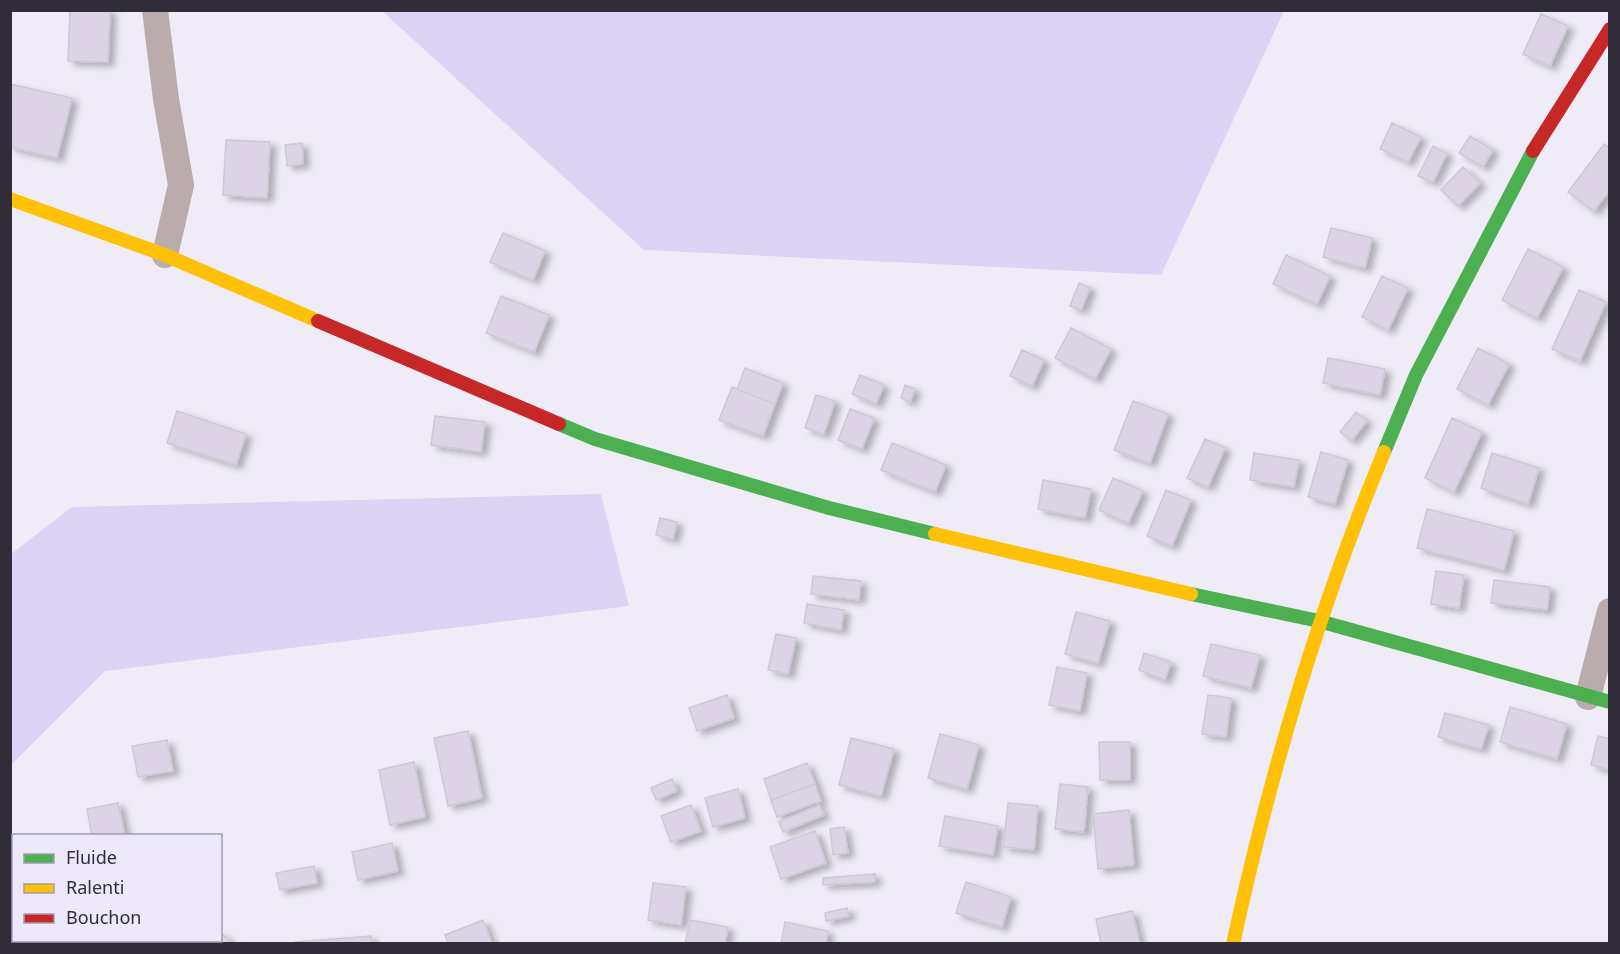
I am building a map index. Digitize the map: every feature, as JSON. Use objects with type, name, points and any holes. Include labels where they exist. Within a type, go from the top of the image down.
[{"type":"street","points":[[155,10],[166,99],[181,185],[165,255]]},
{"type":"street","points":[[1233,944],[1260,821],[1319,621],[1363,503],[1416,375],[1541,136],[1610,29]]},
{"type":"street","points":[[10,199],[165,255],[596,440],[829,508],[1122,580],[1319,621],[1599,699],[1610,611]]},
{"type":"shaded area","points":[[382,11],[1284,11],[1161,275],[644,250]]},
{"type":"shaded area","points":[[601,494],[629,606],[105,671],[11,765],[11,554],[72,507]]},
{"type":"building","points":[[70,10],[110,10],[108,62],[68,61]]},
{"type":"building","points":[[1541,14],[1568,26],[1550,66],[1523,54]]},
{"type":"building","points":[[10,84],[72,98],[57,158],[10,147]]},
{"type":"building","points":[[1392,123],[1421,137],[1408,162],[1380,149]]},
{"type":"building","points":[[1470,136],[1493,150],[1483,167],[1459,153]]},
{"type":"building","points":[[226,140],[270,142],[267,198],[223,195]]},
{"type":"building","points":[[302,143],[303,164],[287,166],[285,145]]},
{"type":"building","points":[[1604,144],[1610,148],[1610,190],[1594,211],[1568,192]]},
{"type":"building","points":[[1433,146],[1447,153],[1433,182],[1418,176]]},
{"type":"building","points":[[1463,167],[1480,183],[1458,206],[1441,190]]},
{"type":"building","points":[[1331,228],[1372,238],[1365,268],[1323,257]]},
{"type":"building","points":[[503,233],[545,251],[533,280],[490,262]]},
{"type":"building","points":[[1528,249],[1563,267],[1537,318],[1502,300]]},
{"type":"building","points":[[1286,255],[1330,276],[1317,304],[1273,284]]},
{"type":"building","points":[[1382,276],[1408,288],[1388,330],[1362,317]]},
{"type":"building","points":[[1079,283],[1090,288],[1081,310],[1070,306]]},
{"type":"building","points":[[1579,290],[1606,302],[1580,361],[1552,349]]},
{"type":"building","points":[[501,296],[549,315],[534,352],[486,333]]},
{"type":"building","points":[[1071,328],[1111,349],[1095,379],[1055,358]]},
{"type":"building","points":[[1478,348],[1509,364],[1488,405],[1457,389]]},
{"type":"building","points":[[1022,350],[1044,360],[1032,386],[1010,376]]},
{"type":"building","points":[[1328,358],[1385,369],[1380,395],[1323,383]]},
{"type":"building","points":[[745,368],[783,383],[775,404],[737,389]]},
{"type":"building","points":[[860,375],[884,385],[876,404],[852,394]]},
{"type":"building","points":[[905,385],[915,389],[910,402],[901,398]]},
{"type":"building","points":[[732,387],[775,404],[763,436],[719,420]]},
{"type":"building","points":[[816,395],[835,401],[824,434],[805,428]]},
{"type":"building","points":[[1133,401],[1168,414],[1150,463],[1114,450]]},
{"type":"building","points":[[850,409],[874,418],[862,449],[838,440]]},
{"type":"building","points":[[177,411],[246,434],[236,465],[167,443]]},
{"type":"building","points":[[1356,412],[1367,421],[1351,441],[1340,432]]},
{"type":"building","points":[[435,416],[485,422],[481,452],[431,445]]},
{"type":"building","points":[[1452,418],[1482,432],[1454,492],[1425,478]]},
{"type":"building","points":[[1205,439],[1225,448],[1208,487],[1187,478]]},
{"type":"building","points":[[892,443],[946,465],[935,492],[881,470]]},
{"type":"building","points":[[1321,452],[1348,460],[1335,504],[1308,497]]},
{"type":"building","points":[[1254,453],[1299,460],[1294,487],[1250,480]]},
{"type":"building","points":[[1492,453],[1539,468],[1528,504],[1481,488]]},
{"type":"building","points":[[1113,478],[1143,491],[1128,523],[1099,510]]},
{"type":"building","points":[[1043,480],[1091,489],[1085,518],[1038,509]]},
{"type":"building","points":[[1166,490],[1191,500],[1172,546],[1147,536]]},
{"type":"building","points":[[1427,509],[1514,531],[1504,570],[1417,548]]},
{"type":"building","points":[[660,518],[677,522],[673,539],[656,535]]},
{"type":"building","points":[[1436,571],[1464,575],[1459,608],[1431,604]]},
{"type":"building","points":[[813,576],[861,581],[859,600],[811,594]]},
{"type":"building","points":[[1494,580],[1550,587],[1547,610],[1491,603]]},
{"type":"building","points":[[807,604],[844,610],[841,630],[804,623]]},
{"type":"building","points":[[1076,612],[1110,621],[1098,663],[1065,654]]},
{"type":"building","points":[[776,634],[796,638],[788,674],[768,670]]},
{"type":"building","points":[[1211,644],[1260,655],[1251,688],[1203,676]]},
{"type":"building","points":[[1144,653],[1171,662],[1165,680],[1139,670]]},
{"type":"building","points":[[1057,667],[1087,673],[1080,711],[1049,705]]},
{"type":"building","points":[[727,695],[734,718],[697,731],[689,708]]},
{"type":"building","points":[[1208,695],[1231,698],[1226,737],[1202,734]]},
{"type":"building","points":[[1510,707],[1567,724],[1557,759],[1500,742]]},
{"type":"building","points":[[1445,713],[1489,725],[1481,749],[1438,737]]},
{"type":"building","points":[[468,731],[482,798],[448,806],[434,738]]},
{"type":"building","points":[[940,734],[979,745],[967,789],[928,778]]},
{"type":"building","points":[[1598,736],[1610,739],[1610,770],[1591,765]]},
{"type":"building","points":[[851,738],[894,749],[881,796],[839,785]]},
{"type":"building","points":[[167,740],[173,771],[138,777],[132,746]]},
{"type":"building","points":[[1099,742],[1130,742],[1130,780],[1100,780]]},
{"type":"building","points":[[414,762],[425,817],[390,825],[379,770]]},
{"type":"building","points":[[807,763],[815,784],[771,800],[764,779]]},
{"type":"building","points":[[672,779],[677,791],[656,800],[651,788]]},
{"type":"building","points":[[815,784],[821,801],[777,817],[771,800]]},
{"type":"building","points":[[1060,784],[1088,787],[1084,832],[1055,829]]},
{"type":"building","points":[[738,789],[745,818],[713,827],[705,798]]},
{"type":"building","points":[[118,803],[125,834],[92,834],[87,809]]},
{"type":"building","points":[[1008,803],[1038,806],[1034,850],[1003,847]]},
{"type":"building","points":[[691,805],[701,831],[671,842],[661,816]]},
{"type":"building","points":[[819,805],[824,815],[783,832],[779,822]]},
{"type":"building","points":[[1129,810],[1134,865],[1098,869],[1093,814]]},
{"type":"building","points":[[945,816],[998,826],[993,855],[939,846]]},
{"type":"building","points":[[844,827],[848,853],[833,855],[830,829]]},
{"type":"building","points":[[815,831],[826,863],[781,879],[770,847]]},
{"type":"building","points":[[392,843],[398,871],[358,880],[352,852]]},
{"type":"building","points":[[314,866],[317,883],[280,890],[276,873]]},
{"type":"building","points":[[875,874],[875,882],[823,885],[823,878]]},
{"type":"building","points":[[966,882],[1011,897],[1002,927],[956,913]]},
{"type":"building","points":[[653,883],[686,887],[681,925],[648,920]]},
{"type":"building","points":[[847,908],[849,916],[826,921],[825,913]]},
{"type":"building","points":[[1132,911],[1140,944],[1101,944],[1096,919]]},
{"type":"building","points":[[483,920],[492,944],[448,944],[445,935]]},
{"type":"building","points":[[690,920],[728,927],[725,944],[685,944]]},
{"type":"building","points":[[785,922],[828,931],[826,944],[781,944]]},
{"type":"building","points":[[222,934],[233,944],[202,944],[204,942],[222,942]]},
{"type":"building","points":[[371,936],[372,944],[295,944],[295,942]]},
{"type":"building","points":[[28,942],[75,942],[76,944],[29,944]]},
{"type":"traffic: fast","points":[[1384,452],[1416,375],[1533,151]]},
{"type":"traffic: fast","points":[[559,424],[595,439],[829,508],[935,534]]},
{"type":"traffic: fast","points":[[1191,594],[1319,621],[1610,702]]},
{"type":"traffic: slow","points":[[10,199],[165,255],[318,321]]},
{"type":"traffic: slow","points":[[1233,944],[1247,880],[1297,694],[1337,573],[1384,452]]},
{"type":"traffic: slow","points":[[935,534],[1191,594]]},
{"type":"traffic: jam","points":[[1533,151],[1610,29]]},
{"type":"traffic: jam","points":[[318,321],[559,424]]}]
